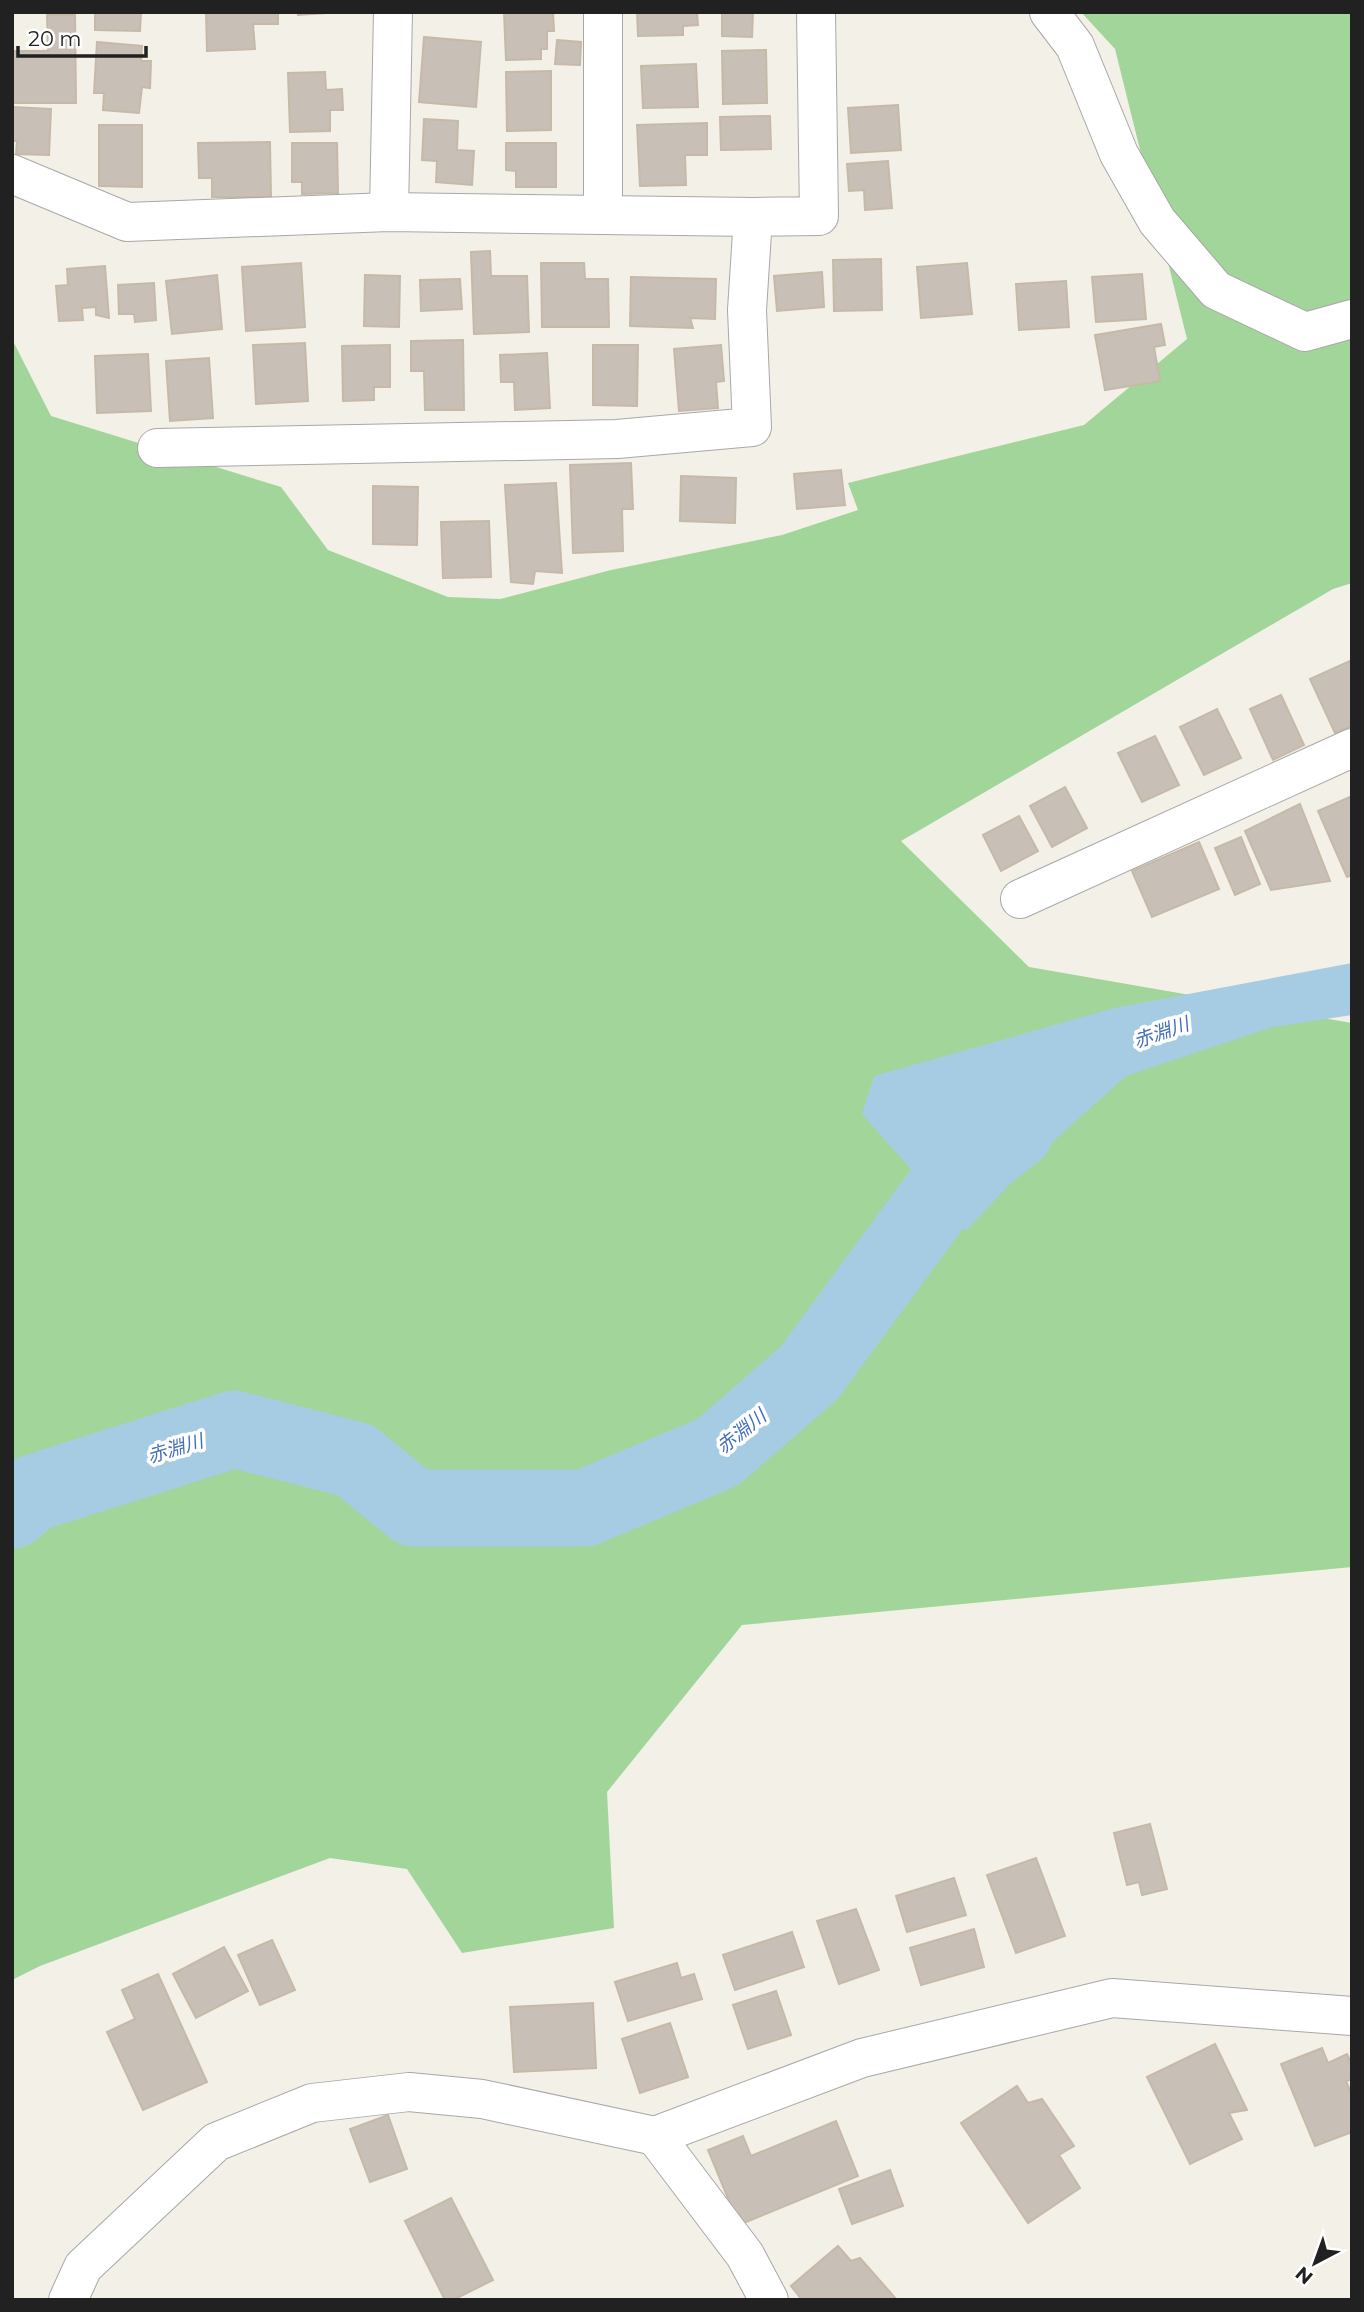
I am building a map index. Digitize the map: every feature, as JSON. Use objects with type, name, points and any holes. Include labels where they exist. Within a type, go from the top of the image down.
[{"type":"street","points":[[389,212],[393,12]]},
{"type":"street","points":[[603,12],[603,215]]},
{"type":"street","points":[[12,174],[127,222],[389,212],[818,216],[816,12]]},
{"type":"street","points":[[1049,12],[1075,46],[1119,154],[1157,221],[1216,290],[1305,332],[1352,319]]},
{"type":"street","points":[[156,448],[617,439],[752,427],[747,310],[753,217]]},
{"type":"street","points":[[1020,899],[1352,748]]},
{"type":"street","points":[[68,2300],[83,2267],[216,2142],[312,2103],[409,2092],[482,2099],[655,2136],[862,2058],[1112,1998],[1352,2016]]},
{"type":"street","points":[[655,2136],[745,2255],[769,2300]]},
{"type":"green space","points":[[1081,12],[1352,12],[1352,583],[1333,589],[901,841],[1029,967],[1352,1023],[1352,1567],[742,1625],[607,1792],[614,1928],[462,1953],[407,1869],[330,1858],[40,1966],[12,1980],[12,339],[51,416],[281,487],[328,550],[448,597],[500,599],[611,570],[782,535],[858,510],[848,483],[1084,425],[1187,339],[1115,49]]},
{"type":"water","points":[[1352,963],[1352,1015],[1273,1027],[1126,1076],[1030,1162],[966,1231],[862,1114],[874,1076],[1114,1008]]},
{"type":"building","points":[[95,12],[141,12],[140,31],[95,30]]},
{"type":"building","points":[[206,12],[278,12],[278,24],[253,24],[255,49],[207,51]]},
{"type":"building","points":[[298,12],[342,12],[298,15]]},
{"type":"building","points":[[504,12],[553,12],[554,31],[547,31],[547,49],[541,49],[541,59],[506,60]]},
{"type":"building","points":[[637,12],[697,12],[698,25],[683,26],[683,35],[638,36]]},
{"type":"building","points":[[722,12],[753,12],[752,37],[722,36]]},
{"type":"building","points":[[47,15],[75,15],[76,103],[12,103],[12,51],[48,51]]},
{"type":"building","points":[[424,37],[481,42],[476,107],[419,102]]},
{"type":"building","points":[[557,40],[581,42],[580,65],[555,64]]},
{"type":"building","points":[[97,42],[142,46],[141,61],[151,61],[150,88],[142,87],[139,113],[103,110],[104,93],[94,93]]},
{"type":"building","points":[[766,50],[767,103],[723,104],[722,51]]},
{"type":"building","points":[[696,64],[698,107],[643,108],[641,66]]},
{"type":"building","points":[[551,71],[551,130],[507,131],[506,72]]},
{"type":"building","points":[[325,72],[326,90],[342,89],[343,110],[330,110],[330,131],[290,132],[288,73]]},
{"type":"building","points":[[898,105],[901,150],[851,153],[848,108]]},
{"type":"building","points":[[12,107],[51,109],[49,155],[16,154],[17,141],[12,141]]},
{"type":"building","points":[[770,116],[771,149],[721,150],[720,117]]},
{"type":"building","points":[[424,119],[458,121],[457,150],[474,151],[472,185],[436,182],[437,161],[422,160]]},
{"type":"building","points":[[707,123],[707,155],[685,155],[686,185],[640,186],[637,125]]},
{"type":"building","points":[[99,125],[142,125],[142,187],[99,186]]},
{"type":"building","points":[[270,142],[271,197],[212,197],[212,178],[199,178],[198,143]]},
{"type":"building","points":[[292,143],[337,143],[338,193],[302,194],[302,182],[292,182]]},
{"type":"building","points":[[506,143],[556,143],[556,187],[516,187],[516,171],[506,170]]},
{"type":"building","points":[[888,161],[892,208],[865,210],[864,190],[849,191],[847,164]]},
{"type":"building","points":[[490,251],[491,276],[527,276],[529,332],[474,334],[471,252]]},
{"type":"building","points":[[881,259],[882,310],[834,311],[833,260]]},
{"type":"building","points":[[301,263],[305,327],[246,331],[242,267]]},
{"type":"building","points":[[541,263],[584,263],[585,279],[608,279],[609,327],[542,327]]},
{"type":"building","points":[[967,263],[972,314],[921,318],[917,267]]},
{"type":"building","points":[[105,266],[109,318],[96,315],[96,307],[82,308],[83,320],[59,321],[56,286],[68,285],[67,269]]},
{"type":"building","points":[[822,272],[824,307],[777,311],[774,276]]},
{"type":"building","points":[[1142,274],[1146,319],[1096,322],[1092,277]]},
{"type":"building","points":[[217,275],[222,329],[172,334],[166,281]]},
{"type":"building","points":[[365,275],[400,276],[399,327],[364,326]]},
{"type":"building","points":[[631,277],[716,279],[715,319],[690,318],[693,328],[630,326]]},
{"type":"building","points":[[460,279],[462,309],[421,311],[420,280]]},
{"type":"building","points":[[1066,281],[1069,327],[1019,330],[1016,284]]},
{"type":"building","points":[[154,283],[156,320],[135,322],[134,314],[119,314],[118,285]]},
{"type":"building","points":[[1161,324],[1165,345],[1154,347],[1160,381],[1105,390],[1095,335]]},
{"type":"building","points":[[463,340],[464,410],[425,410],[424,371],[411,371],[411,341]]},
{"type":"building","points":[[305,343],[308,401],[256,404],[253,345]]},
{"type":"building","points":[[390,345],[390,387],[374,387],[374,400],[343,401],[342,346]]},
{"type":"building","points":[[593,345],[638,345],[637,406],[593,405]]},
{"type":"building","points":[[721,345],[724,381],[716,382],[718,408],[679,411],[674,349]]},
{"type":"building","points":[[547,353],[550,408],[515,410],[514,382],[501,382],[500,355]]},
{"type":"building","points":[[148,354],[151,411],[97,413],[95,356]]},
{"type":"building","points":[[209,358],[213,418],[170,421],[166,361]]},
{"type":"building","points":[[631,463],[633,509],[622,509],[623,551],[573,553],[570,465]]},
{"type":"building","points":[[841,470],[845,505],[797,509],[794,474]]},
{"type":"building","points":[[681,476],[736,478],[735,523],[680,521]]},
{"type":"building","points":[[556,483],[562,573],[535,571],[533,584],[511,582],[505,485]]},
{"type":"building","points":[[373,486],[418,487],[417,545],[373,544]]},
{"type":"building","points":[[489,521],[491,577],[443,578],[441,522]]},
{"type":"building","points":[[1352,660],[1352,726],[1335,733],[1310,679]]},
{"type":"building","points":[[1281,695],[1304,745],[1273,760],[1250,709]]},
{"type":"building","points":[[1217,709],[1241,758],[1204,775],[1180,727]]},
{"type":"building","points":[[1155,736],[1179,785],[1142,802],[1118,753]]},
{"type":"building","points":[[1065,787],[1087,828],[1052,847],[1030,806]]},
{"type":"building","points":[[1352,796],[1352,875],[1347,877],[1318,811]]},
{"type":"building","points":[[1300,804],[1330,881],[1271,890],[1245,831]]},
{"type":"building","points":[[1019,816],[1038,851],[1001,871],[983,835]]},
{"type":"building","points":[[1241,837],[1260,884],[1235,895],[1215,848]]},
{"type":"building","points":[[1199,842],[1219,889],[1152,917],[1132,871]]},
{"type":"building","points":[[1150,1824],[1167,1889],[1142,1895],[1139,1882],[1127,1885],[1114,1833]]},
{"type":"building","points":[[1036,1858],[1065,1936],[1016,1953],[987,1875]]},
{"type":"building","points":[[954,1878],[966,1915],[907,1932],[896,1896]]},
{"type":"building","points":[[856,1909],[879,1970],[839,1984],[817,1921]]},
{"type":"building","points":[[974,1929],[984,1967],[921,1985],[910,1948]]},
{"type":"building","points":[[792,1932],[804,1967],[735,1990],[723,1955]]},
{"type":"building","points":[[272,1940],[295,1990],[260,2005],[238,1955]]},
{"type":"building","points":[[224,1947],[248,1991],[196,2018],[173,1974]]},
{"type":"building","points":[[677,1963],[681,1978],[694,1974],[702,1999],[628,2021],[615,1982]]},
{"type":"building","points":[[158,1974],[207,2082],[143,2110],[107,2032],[135,2019],[122,1990]]},
{"type":"building","points":[[776,1991],[791,2035],[748,2049],[733,2005]]},
{"type":"building","points":[[593,2003],[596,2068],[514,2072],[510,2007]]},
{"type":"building","points":[[670,2023],[688,2077],[640,2093],[622,2039]]},
{"type":"building","points":[[1215,2044],[1247,2110],[1229,2113],[1242,2139],[1190,2164],[1147,2077]]},
{"type":"building","points":[[1322,2048],[1328,2063],[1347,2054],[1352,2065],[1352,2079],[1346,2081],[1352,2095],[1352,2132],[1315,2146],[1281,2064]]},
{"type":"building","points":[[1017,2086],[1028,2103],[1042,2099],[1074,2146],[1059,2155],[1080,2188],[1028,2223],[961,2123]]},
{"type":"building","points":[[388,2115],[407,2169],[370,2182],[350,2129]]},
{"type":"building","points":[[836,2121],[858,2176],[739,2225],[708,2150],[743,2136],[751,2156]]},
{"type":"building","points":[[890,2170],[903,2206],[852,2224],[839,2189]]},
{"type":"building","points":[[451,2198],[493,2280],[453,2300],[445,2300],[405,2221]]},
{"type":"building","points":[[838,2246],[851,2261],[860,2258],[897,2300],[802,2300],[791,2286]]},
{"type":"waterway","name":"赤淵川","points":[[12,1510],[33,1493],[234,1429],[355,1460],[414,1508],[585,1508],[718,1452],[809,1373],[948,1184],[1016,1130]]}]
